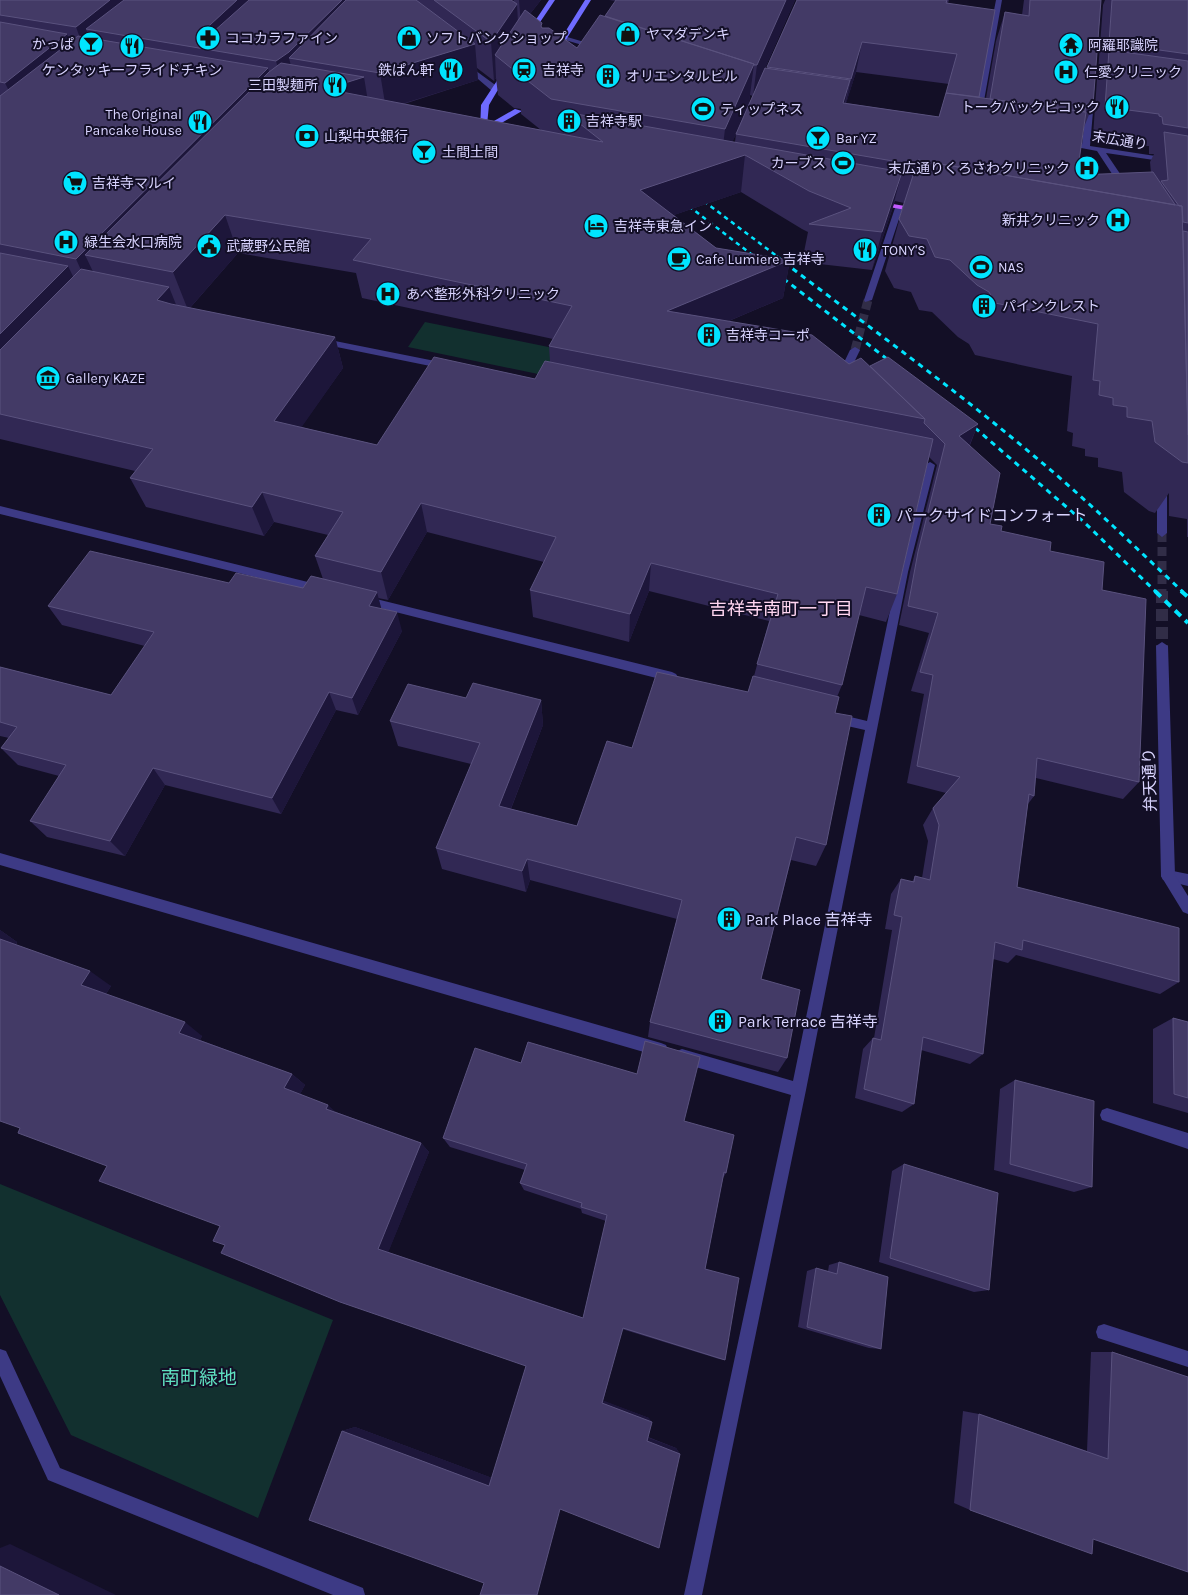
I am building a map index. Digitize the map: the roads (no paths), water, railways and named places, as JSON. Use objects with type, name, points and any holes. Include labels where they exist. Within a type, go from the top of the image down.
[{"type":"main road","points":[[474,128],[502,133]]},
{"type":"main road","points":[[870,202],[928,212]]},
{"type":"street","points":[[527,38],[552,0]]},
{"type":"street","points":[[552,58],[588,0]]},
{"type":"street","points":[[977,116],[999,0]]},
{"type":"street","points":[[524,29],[600,49]]},
{"type":"street","points":[[456,58],[495,89]]},
{"type":"street","points":[[511,64],[484,105],[484,130],[518,111]]},
{"type":"street","points":[[1086,147],[1090,94]]},
{"type":"street","name":"末広通り","points":[[1058,144],[1188,163]]},
{"type":"street","points":[[1100,150],[1130,195]]},
{"type":"street","points":[[868,300],[899,207]]},
{"type":"street","points":[[307,338],[453,368]]},
{"type":"street","points":[[848,385],[842,378],[855,350]]},
{"type":"street","points":[[693,1595],[799,1090],[925,462]]},
{"type":"street","points":[[1162,475],[1162,533]]},
{"type":"street","points":[[0,510],[330,592]]},
{"type":"street","points":[[349,597],[679,679]]},
{"type":"street","name":"弁天通り","points":[[1162,646],[1168,876]]},
{"type":"street","points":[[824,715],[873,728]]},
{"type":"street","points":[[0,860],[799,1090]]},
{"type":"street","points":[[1168,876],[1188,880]]},
{"type":"street","points":[[1168,876],[1188,908]]},
{"type":"street","points":[[1107,1115],[1188,1141]]},
{"type":"street","points":[[1104,1332],[1188,1359]]},
{"type":"street","points":[[0,1357],[54,1474],[356,1595]]},
{"type":"tunnel","points":[[855,350],[868,300]]},
{"type":"tunnel","points":[[1162,533],[1162,646]]},
{"type":"railway","points":[[697,196],[778,257]]},
{"type":"railway","points":[[682,201],[755,257]]},
{"type":"railway","points":[[753,256],[761,262]]},
{"type":"railway","points":[[776,256],[939,379],[1003,430],[1110,523],[1183,592]]},
{"type":"railway","points":[[775,272],[896,366]]},
{"type":"railway","points":[[967,421],[1085,523],[1156,592]]},
{"type":"railway","points":[[1155,591],[1188,623]]},
{"type":"railway","points":[[1181,591],[1188,597]]},
{"type":"place","name":"ヤマダデンキ","points":[[628,34]]},
{"type":"place","name":"ココカラファイン","points":[[208,38]]},
{"type":"place","name":"ソフトバンクショップ","points":[[409,38]]},
{"type":"place","name":"かっぱ","points":[[91,44]]},
{"type":"place","name":"阿羅耶識院","points":[[1071,45]]},
{"type":"place","name":"ケンタッキーフライドチキン","points":[[132,46]]},
{"type":"place","name":"鉄ぱん軒","points":[[451,70]]},
{"type":"place","name":"吉祥寺","points":[[524,70]]},
{"type":"place","name":"仁愛クリニック","points":[[1066,72]]},
{"type":"place","name":"オリエンタルビル","points":[[608,76]]},
{"type":"place","name":"三田製麺所","points":[[335,85]]},
{"type":"place","name":"トークバックビコック","points":[[1117,107]]},
{"type":"place","name":"ティップネス","points":[[703,109]]},
{"type":"place","name":"吉祥寺駅","points":[[569,121]]},
{"type":"place","name":"The Original Pancake House","points":[[200,122]]},
{"type":"place","name":"山梨中央銀行","points":[[307,136]]},
{"type":"place","name":"Bar YZ","points":[[818,138]]},
{"type":"place","name":"土間土間","points":[[424,152]]},
{"type":"place","name":"カーブス","points":[[843,163]]},
{"type":"place","name":"末広通りくろさわクリニック","points":[[1087,168]]},
{"type":"place","name":"吉祥寺マルイ","points":[[75,183]]},
{"type":"place","name":"新井クリニック","points":[[1118,220]]},
{"type":"place","name":"吉祥寺東急イン","points":[[596,226]]},
{"type":"place","name":"緑生会水口病院","points":[[66,242]]},
{"type":"place","name":"武蔵野公民館","points":[[209,246]]},
{"type":"place","name":"TONY'S","points":[[865,250]]},
{"type":"place","name":"Cafe Lumiere 吉祥寺","points":[[679,259]]},
{"type":"place","name":"NAS","points":[[981,267]]},
{"type":"place","name":"あべ整形外科クリニック","points":[[388,294]]},
{"type":"place","name":"パインクレスト","points":[[984,306]]},
{"type":"place","name":"吉祥寺コーポ","points":[[709,335]]},
{"type":"place","name":"Gallery KAZE","points":[[48,378]]},
{"type":"place","name":"パークサイドコンフォート","points":[[879,515]]},
{"type":"place","name":"Park Place 吉祥寺","points":[[729,919]]},
{"type":"place","name":"Park Terrace 吉祥寺","points":[[720,1021]]},
{"type":"district","name":"吉祥寺南町一丁目","points":[[781,609]]},
{"type":"park label","name":"南町緑地","points":[[199,1377]]}]
